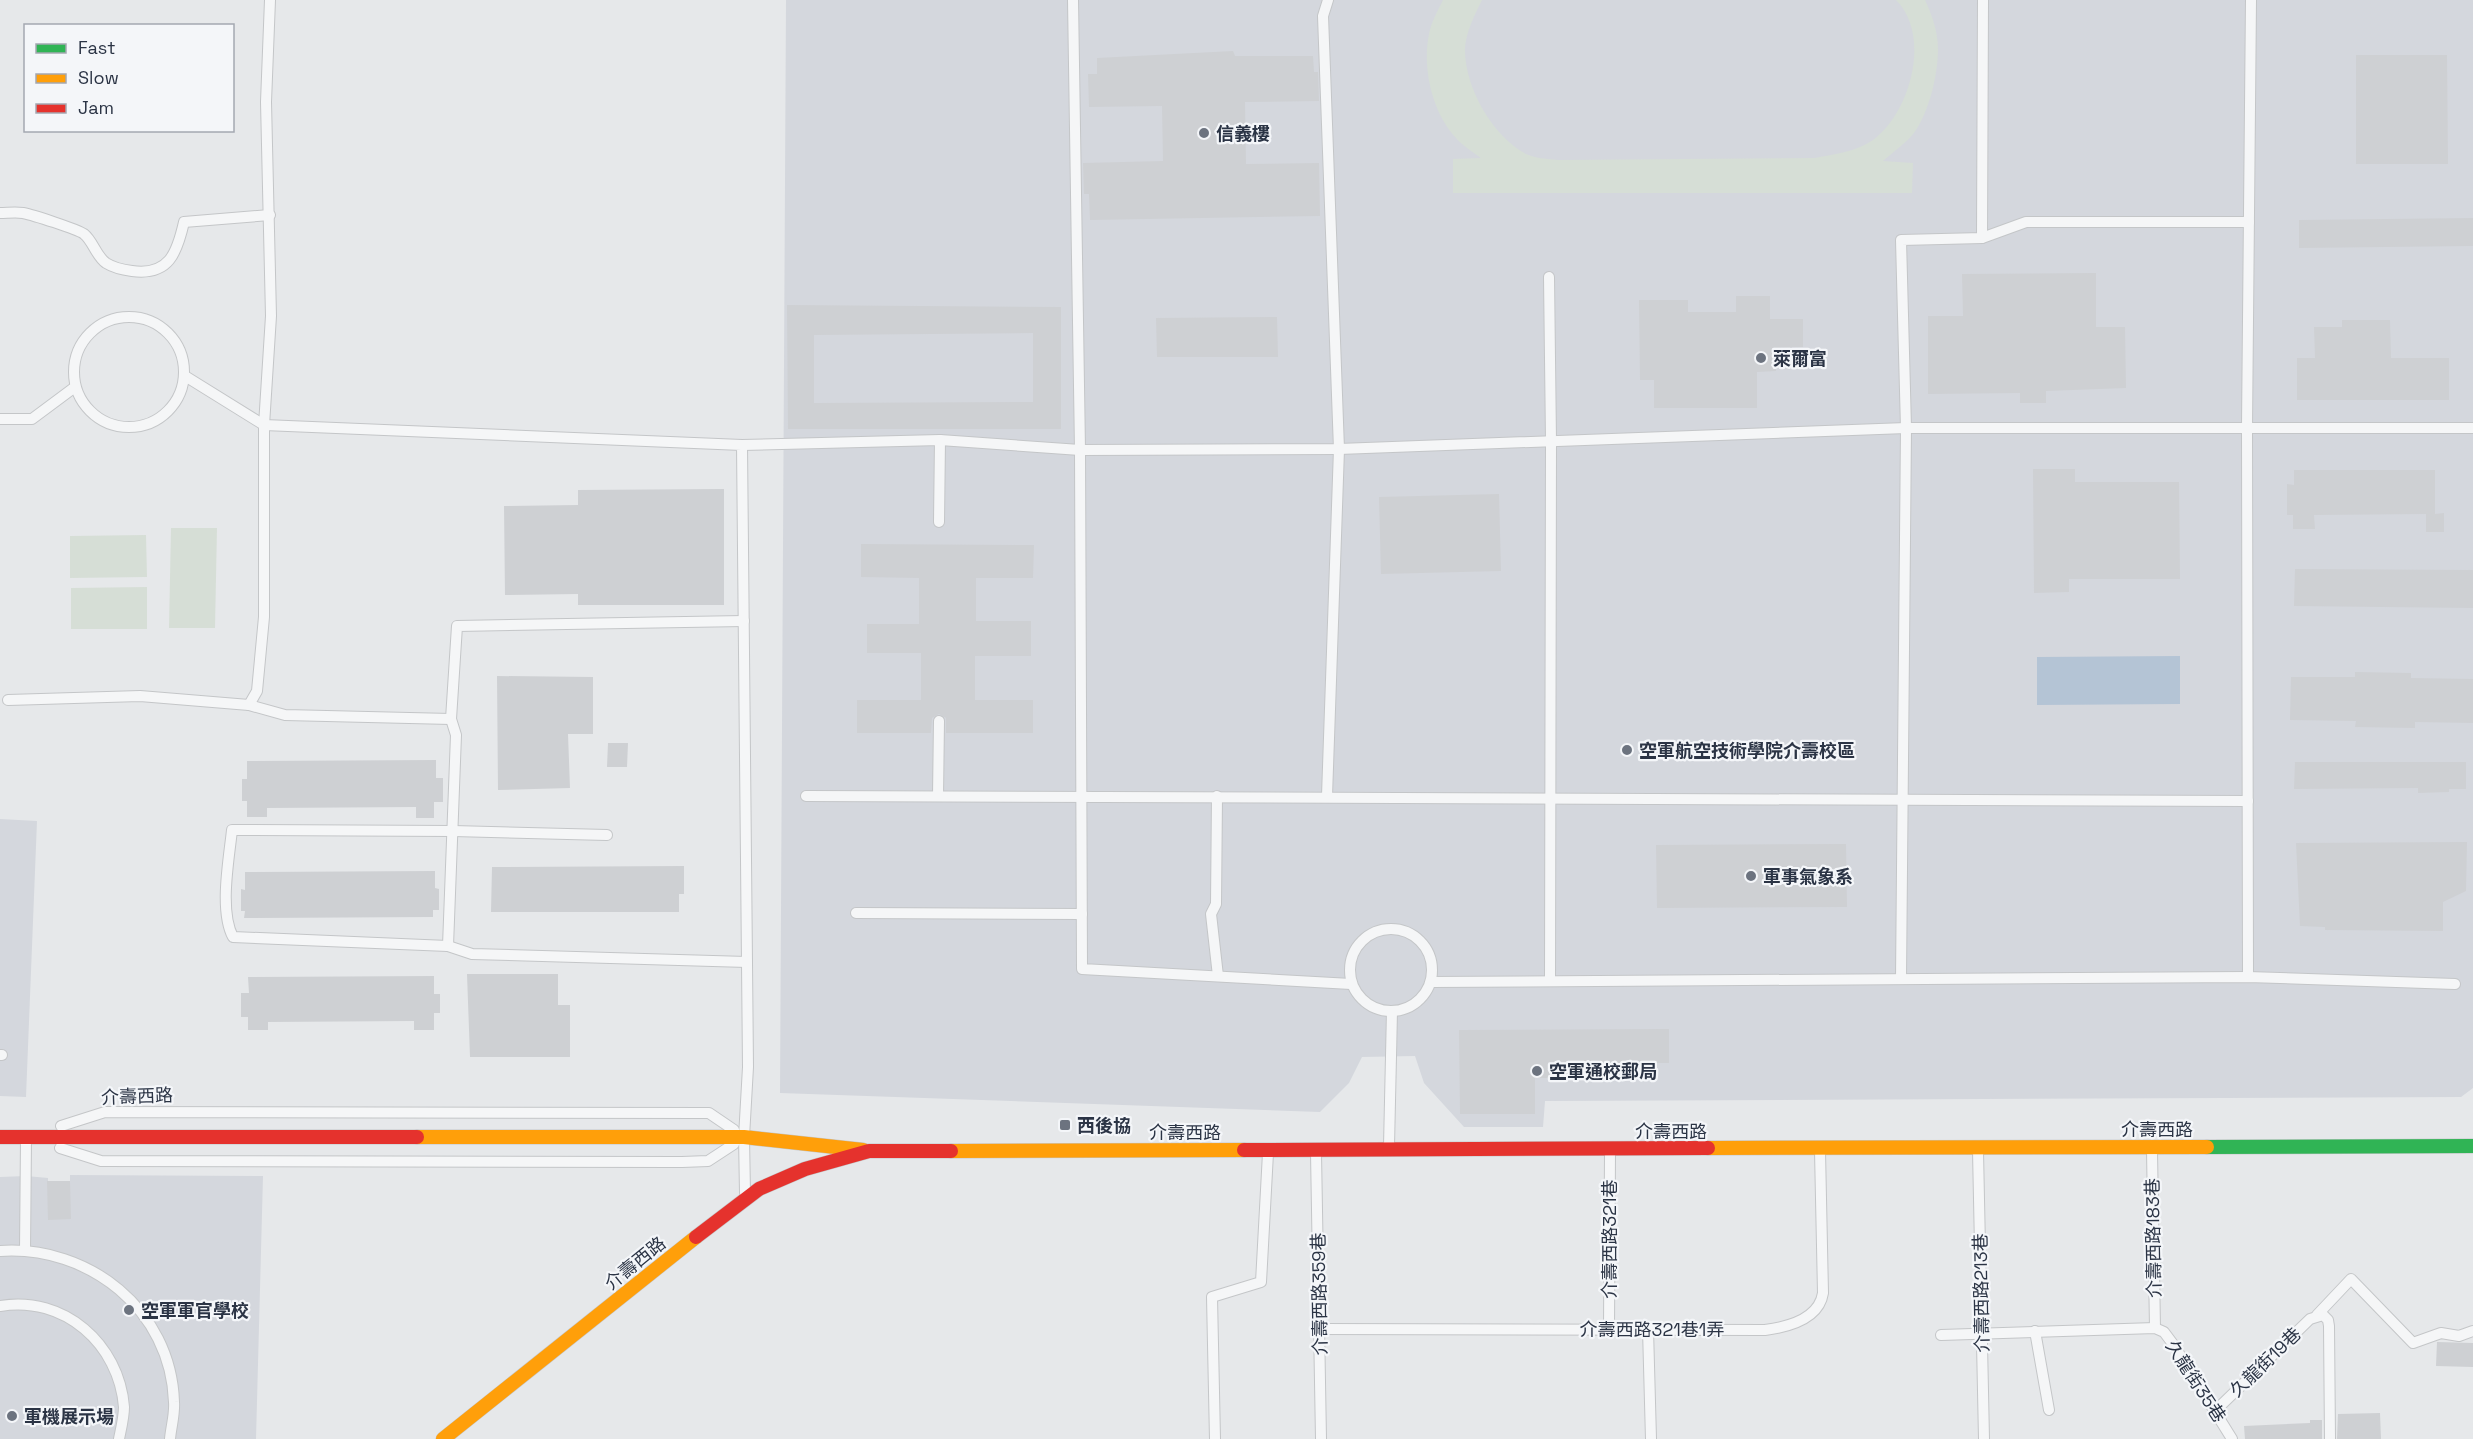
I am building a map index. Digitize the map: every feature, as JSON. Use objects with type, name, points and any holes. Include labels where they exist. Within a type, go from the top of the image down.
[{"type":"main road","name":"介壽西路","points":[[0,1137],[253,1137],[366,1149],[478,1125],[589,1125],[744,1137],[869,1151],[2473,1146]]},
{"type":"main road","name":"介壽西路","points":[[443,1439],[762,1186],[808,1167],[869,1151]]},
{"type":"lane","points":[[249,705],[257,691],[264,617],[264,425],[272,316],[266,102],[270,0]]},
{"type":"lane","points":[[1073,0],[1080,450],[1082,969],[1352,984]]},
{"type":"lane","points":[[1327,796],[1340,449],[1323,16],[1328,0]]},
{"type":"lane","points":[[1982,238],[1983,0]]},
{"type":"lane","points":[[2248,977],[2247,427],[2251,0]]},
{"type":"lane","points":[[0,213],[22,213],[84,234],[95,251],[107,263],[123,270],[138,272],[157,270],[167,264],[176,250],[184,222],[270,215]]},
{"type":"lane","points":[[1901,979],[1906,428],[1901,240],[1982,238],[2026,222],[2249,222]]},
{"type":"lane","points":[[1549,276],[1550,981]]},
{"type":"lane","points":[[123,316],[142,318],[160,326],[174,339],[183,357],[185,376],[181,393],[172,407],[159,419],[143,426],[126,428],[109,424],[94,415],[82,403],[75,387],[73,368],[77,349],[88,333],[104,322],[123,316]]},
{"type":"lane","points":[[185,376],[264,425],[742,445],[940,440],[1080,450],[1340,449],[1906,428],[2473,428]]},
{"type":"lane","points":[[0,419],[32,419],[75,387]]},
{"type":"lane","points":[[939,522],[940,440]]},
{"type":"lane","points":[[742,445],[748,1067],[744,1137],[745,1198]]},
{"type":"lane","points":[[448,946],[456,735],[451,719],[457,626],[744,621]]},
{"type":"lane","points":[[8,700],[140,696],[249,705],[285,715],[451,719]]},
{"type":"lane","points":[[938,796],[939,721]]},
{"type":"lane","points":[[806,796],[1327,796],[2248,801]]},
{"type":"lane","points":[[1217,796],[1216,904],[1211,914],[1218,976]]},
{"type":"lane","points":[[607,835],[453,831],[232,830],[227,886],[228,928],[232,937],[448,946],[472,954],[747,962]]},
{"type":"lane","points":[[856,913],[1082,914]]},
{"type":"lane","points":[[1383,929],[1397,929],[1410,933],[1422,942],[1429,954],[1432,968],[1431,982],[1416,1003],[1405,1009],[1379,1010],[1367,1004],[1358,995],[1352,984],[1350,963],[1359,944],[1370,934],[1383,929]]},
{"type":"lane","points":[[1431,982],[2248,977],[2455,984]]},
{"type":"lane","points":[[1389,1149],[1392,1011]]},
{"type":"lane","name":"介壽西路","points":[[26,1137],[101,1161],[253,1137],[366,1113],[478,1125],[589,1125],[709,1113],[744,1137],[708,1161],[477,1161],[253,1137],[105,1112],[26,1137]]},
{"type":"lane","points":[[366,1113],[366,1149]]},
{"type":"lane","points":[[477,1161],[478,1125]]},
{"type":"lane","points":[[589,1125],[590,1161]]},
{"type":"lane","points":[[25,1250],[26,1137]]},
{"type":"lane","name":"介壽西路183巷","points":[[2152,1147],[2155,1328]]},
{"type":"lane","name":"介壽西路321巷1弄","points":[[1319,1329],[1780,1328],[1806,1317],[1817,1310],[1821,1303],[1823,1293],[1820,1148]]},
{"type":"lane","name":"介壽西路213巷","points":[[1978,1148],[1984,1439]]},
{"type":"lane","name":"介壽西路321巷","points":[[1609,1329],[1610,1149]]},
{"type":"lane","points":[[1215,1439],[1212,1298],[1261,1282],[1268,1150]]},
{"type":"lane","name":"介壽西路359巷","points":[[1316,1150],[1321,1439]]},
{"type":"lane","points":[[0,1251],[25,1250],[76,1262],[115,1285],[146,1318],[166,1358],[174,1402],[170,1439]]},
{"type":"lane","name":"久龍街19巷","points":[[2215,1411],[2310,1319],[2317,1315],[2351,1279],[2413,1343],[2441,1333],[2459,1336],[2473,1331]]},
{"type":"lane","points":[[0,1306],[15,1303],[48,1308],[78,1323],[102,1346],[118,1376],[124,1409],[119,1439]]},
{"type":"lane","name":"久龍街19巷","points":[[2317,1315],[2323,1315],[2328,1320],[2329,1326],[2330,1439]]},
{"type":"lane","points":[[1941,1335],[2155,1328]]},
{"type":"lane","name":"久龍街35巷","points":[[2155,1328],[2164,1332],[2173,1344],[2232,1439]]},
{"type":"lane","points":[[1648,1329],[1651,1439]]},
{"type":"lane","points":[[2035,1331],[2049,1410]]},
{"type":"shaded area","name":"空軍航空技術學院介壽校區","points":[[786,0],[2473,0],[2473,1088],[2461,1097],[1545,1101],[1543,1127],[1464,1127],[1424,1083],[1415,1056],[1362,1057],[1349,1083],[1320,1112],[780,1093]]},
{"type":"shaded area","points":[[1443,0],[1482,0],[1467,36],[1466,63],[1475,93],[1491,123],[1514,146],[1526,154],[1558,160],[1815,158],[1859,147],[1873,140],[1886,128],[1906,93],[1912,73],[1913,33],[1907,15],[1896,0],[1925,0],[1938,43],[1938,59],[1932,93],[1914,133],[1883,161],[1913,163],[1912,193],[1453,193],[1453,159],[1481,158],[1462,144],[1448,127],[1435,103],[1431,89],[1427,47],[1431,25]]},
{"type":"shaded area","points":[[171,528],[217,528],[215,628],[169,628]]},
{"type":"shaded area","points":[[146,535],[147,577],[70,578],[70,536]]},
{"type":"shaded area","points":[[147,587],[147,629],[71,629],[71,588]]},
{"type":"shaded area","points":[[0,819],[37,821],[26,1097],[0,1096]]},
{"type":"shaded area","name":"空軍軍官學校","points":[[70,1175],[263,1176],[256,1439],[0,1439],[0,1177],[26,1176],[48,1178],[48,1181],[70,1181]]},
{"type":"water","points":[[2180,656],[2180,704],[2037,705],[2037,657]]},
{"type":"building","name":"信義樓","points":[[1233,51],[1235,56],[1313,56],[1314,72],[1318,72],[1319,101],[1245,102],[1246,164],[1319,163],[1320,216],[1090,220],[1089,194],[1084,194],[1083,163],[1163,161],[1162,106],[1089,107],[1088,74],[1097,74],[1097,58]]},
{"type":"building","points":[[2356,55],[2447,55],[2448,164],[2356,164]]},
{"type":"building","points":[[2473,218],[2473,246],[2299,248],[2299,220]]},
{"type":"building","points":[[2096,273],[2096,327],[2125,327],[2126,388],[2046,391],[2046,403],[2020,403],[2020,393],[1928,394],[1928,316],[1963,316],[1962,274]]},
{"type":"building","points":[[1736,296],[1770,296],[1770,319],[1803,319],[1803,347],[1776,348],[1776,371],[1757,372],[1757,408],[1654,408],[1654,380],[1640,380],[1639,300],[1688,300],[1688,312],[1736,312]]},
{"type":"building","points":[[787,305],[1061,307],[1061,429],[788,429]],"holes":[[[1033,333],[1033,402],[814,403],[814,335]]]},
{"type":"building","points":[[1277,317],[1278,357],[1157,357],[1156,318]]},
{"type":"building","points":[[2342,320],[2390,320],[2391,358],[2449,358],[2449,400],[2297,400],[2297,358],[2315,358],[2314,327],[2342,327]]},
{"type":"building","points":[[2033,469],[2075,469],[2075,482],[2179,482],[2180,579],[2069,579],[2069,592],[2034,593]]},
{"type":"building","points":[[2294,470],[2435,470],[2435,514],[2444,513],[2444,532],[2426,532],[2426,514],[2314,515],[2315,529],[2293,529],[2293,515],[2287,515],[2287,484],[2294,485]]},
{"type":"building","points":[[724,489],[724,605],[578,605],[578,594],[505,595],[504,506],[578,505],[578,490]]},
{"type":"building","points":[[1499,494],[1501,571],[1381,574],[1379,497]]},
{"type":"building","points":[[861,544],[1034,545],[1033,578],[976,578],[976,621],[1031,621],[1031,656],[975,656],[975,700],[1033,700],[1033,733],[946,733],[946,718],[939,714],[932,718],[931,733],[857,733],[857,700],[921,700],[921,653],[867,653],[867,624],[919,624],[919,578],[861,577]]},
{"type":"building","points":[[2295,569],[2473,570],[2473,608],[2294,606]]},
{"type":"building","points":[[2355,672],[2411,673],[2411,678],[2473,679],[2473,723],[2415,722],[2415,728],[2355,727],[2356,721],[2290,720],[2291,677],[2355,677]]},
{"type":"building","points":[[497,676],[593,677],[593,734],[568,734],[570,788],[498,790]]},
{"type":"building","points":[[608,743],[628,743],[627,767],[607,767]]},
{"type":"building","points":[[436,760],[436,778],[443,778],[443,802],[434,802],[434,818],[416,818],[416,807],[267,808],[267,817],[247,817],[247,801],[242,801],[242,779],[247,779],[247,761]]},
{"type":"building","points":[[2295,762],[2466,762],[2466,789],[2418,793],[2418,788],[2294,789]]},
{"type":"building","points":[[2467,842],[2466,891],[2443,902],[2443,931],[2325,930],[2325,927],[2300,926],[2296,843]]},
{"type":"building","name":"軍事氣象系","points":[[1846,844],[1847,907],[1657,908],[1656,845]]},
{"type":"building","points":[[684,866],[684,894],[679,894],[679,912],[491,912],[492,867]]},
{"type":"building","points":[[435,871],[435,888],[439,889],[439,910],[433,910],[433,917],[244,918],[245,911],[241,911],[241,889],[245,890],[245,872]]},
{"type":"building","points":[[467,974],[558,974],[558,1005],[570,1005],[570,1057],[470,1057]]},
{"type":"building","points":[[434,976],[434,994],[440,994],[440,1013],[434,1013],[434,1030],[414,1030],[414,1021],[268,1022],[268,1030],[248,1030],[248,1017],[241,1017],[241,993],[249,993],[248,977]]},
{"type":"building","name":"空軍通校郵局","points":[[1669,1029],[1669,1063],[1615,1063],[1615,1078],[1535,1078],[1535,1114],[1460,1114],[1459,1030]]},
{"type":"building","points":[[47,1181],[70,1181],[71,1219],[48,1220]]},
{"type":"building","points":[[2437,1342],[2473,1343],[2473,1367],[2436,1366]]},
{"type":"building","points":[[2380,1413],[2381,1439],[2337,1439],[2338,1414]]},
{"type":"building","points":[[2310,1420],[2322,1420],[2322,1439],[2245,1439],[2244,1426],[2310,1423]]},
{"type":"traffic: fast","points":[[2207,1147],[2473,1146]]},
{"type":"traffic: slow","points":[[417,1137],[744,1137],[863,1150]]},
{"type":"traffic: slow","points":[[1708,1148],[2207,1147]]},
{"type":"traffic: slow","points":[[951,1151],[1244,1150]]},
{"type":"traffic: slow","points":[[443,1439],[696,1237]]},
{"type":"traffic: jam","points":[[0,1137],[417,1137]]},
{"type":"traffic: jam","points":[[1244,1150],[1708,1148]]},
{"type":"traffic: jam","points":[[696,1237],[759,1189],[805,1169],[869,1151],[951,1151]]},
{"type":"place","name":"信義樓","points":[[1204,133]]},
{"type":"place","name":"萊爾富","points":[[1761,358]]},
{"type":"place","name":"空軍航空技術學院介壽校區","points":[[1627,750]]},
{"type":"place","name":"軍事氣象系","points":[[1751,876]]},
{"type":"place","name":"空軍通校郵局","points":[[1537,1071]]},
{"type":"place","name":"西後協","points":[[1065,1125]]},
{"type":"place","name":"空軍軍官學校","points":[[129,1310]]},
{"type":"place","name":"軍機展示場","points":[[12,1416]]}]
